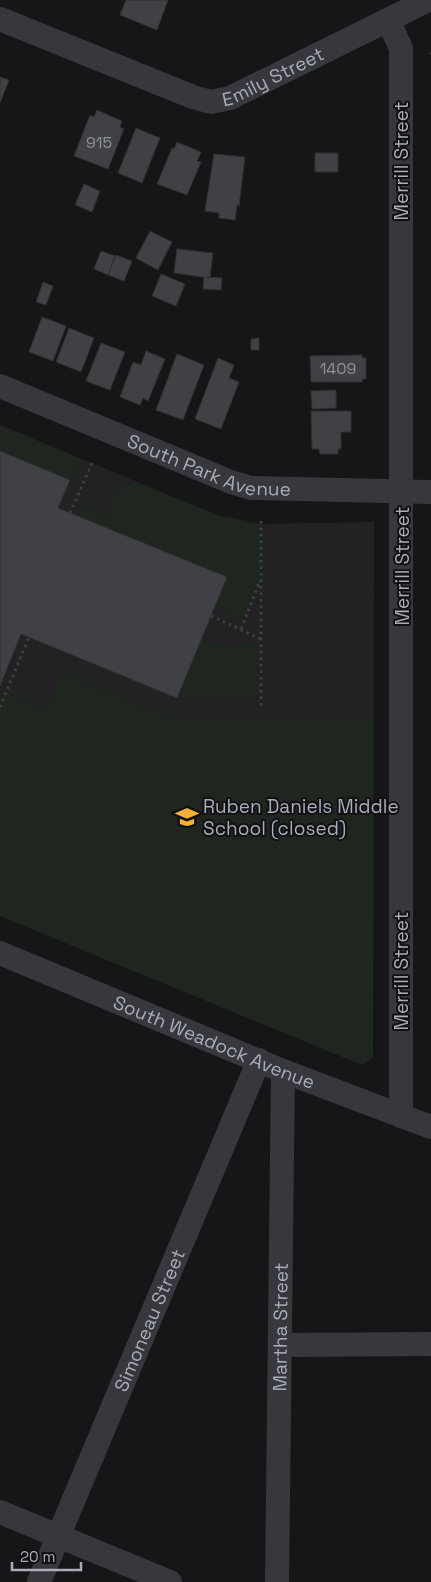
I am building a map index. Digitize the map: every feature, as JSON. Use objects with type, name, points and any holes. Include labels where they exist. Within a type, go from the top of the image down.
[{"type":"street","name":"Emily Street","points":[[0,19],[193,97],[211,102],[230,98],[428,0]]},
{"type":"street","name":"Merrill Street","points":[[388,20],[401,48],[401,1116]]},
{"type":"street","name":"South Park Avenue","points":[[0,386],[231,482],[251,488],[402,493],[431,492]]},
{"type":"street","name":"South Weadock Avenue","points":[[0,953],[283,1071],[431,1127]]},
{"type":"street","name":"Simoneau Street","points":[[39,1582],[259,1060]]},
{"type":"street","name":"Martha Street","points":[[277,1582],[283,1071]]},
{"type":"street","points":[[281,1345],[431,1344]]},
{"type":"street","points":[[0,1512],[170,1582]]},
{"type":"path","points":[[70,513],[93,461]]},
{"type":"path","points":[[261,521],[261,707]]},
{"type":"path","points":[[241,629],[261,580]]},
{"type":"path","points":[[211,616],[261,638]]},
{"type":"path","points":[[0,707],[29,637]]},
{"type":"shaded area","name":"Ruben Daniels Middle School (closed)","points":[[0,425],[220,516],[262,524],[374,522],[373,1057],[362,1065],[0,916]]},
{"type":"shaded area","points":[[0,425],[79,458],[70,480],[0,451]]},
{"type":"shaded area","points":[[135,482],[220,516],[261,525],[261,580],[244,620],[214,608],[227,577],[78,516],[82,506],[107,517],[116,493]]},
{"type":"shaded area","points":[[200,643],[258,646],[257,697],[177,698]]},
{"type":"shaded area","points":[[62,673],[172,719],[373,718],[373,1057],[362,1065],[0,916],[0,707],[6,693],[47,710]]},
{"type":"building","points":[[126,0],[168,0],[157,30],[120,15]]},
{"type":"building","points":[[0,77],[9,80],[0,103]]},
{"type":"building","points":[[97,110],[122,121],[120,127],[124,129],[108,169],[74,156],[90,115],[94,117]]},
{"type":"building","points":[[136,128],[160,138],[142,183],[118,173]]},
{"type":"building","points":[[177,142],[201,152],[197,161],[201,162],[187,195],[157,184],[172,148],[174,149]]},
{"type":"building","points":[[315,153],[338,153],[338,172],[315,172]]},
{"type":"building","points":[[214,154],[245,157],[239,206],[237,205],[235,220],[219,218],[219,213],[205,211]]},
{"type":"building","points":[[84,184],[100,191],[92,212],[75,205]]},
{"type":"building","points":[[150,231],[172,242],[158,270],[136,258]]},
{"type":"building","points":[[177,249],[213,253],[210,278],[174,273]]},
{"type":"building","points":[[101,251],[115,256],[108,275],[94,269]]},
{"type":"building","points":[[116,255],[132,261],[124,281],[108,275]]},
{"type":"building","points":[[161,274],[185,284],[176,306],[152,296]]},
{"type":"building","points":[[204,277],[222,278],[221,290],[203,289]]},
{"type":"building","points":[[43,282],[53,286],[46,305],[36,302]]},
{"type":"building","points":[[42,317],[66,326],[53,361],[29,352]]},
{"type":"building","points":[[69,328],[94,338],[81,372],[56,362]]},
{"type":"building","points":[[259,338],[259,350],[251,350],[251,339]]},
{"type":"building","points":[[101,343],[125,352],[110,390],[86,381]]},
{"type":"building","points":[[146,351],[165,359],[148,401],[143,398],[140,405],[120,397],[133,362],[141,365]]},
{"type":"building","points":[[177,354],[204,365],[183,420],[156,410]]},
{"type":"building","points":[[362,355],[362,358],[366,358],[366,379],[362,379],[362,382],[311,382],[310,356]]},
{"type":"building","points":[[218,358],[234,365],[229,378],[239,382],[221,429],[195,419]]},
{"type":"building","points":[[336,390],[336,408],[312,409],[311,391]]},
{"type":"building","points":[[311,411],[351,411],[351,432],[341,432],[341,449],[338,449],[338,454],[320,454],[319,449],[312,449]]},
{"type":"building","points":[[0,451],[70,480],[58,508],[227,577],[177,698],[21,634],[0,686]]},
{"type":"place","name":"Ruben Daniels Middle School (closed)","points":[[187,817]]}]
